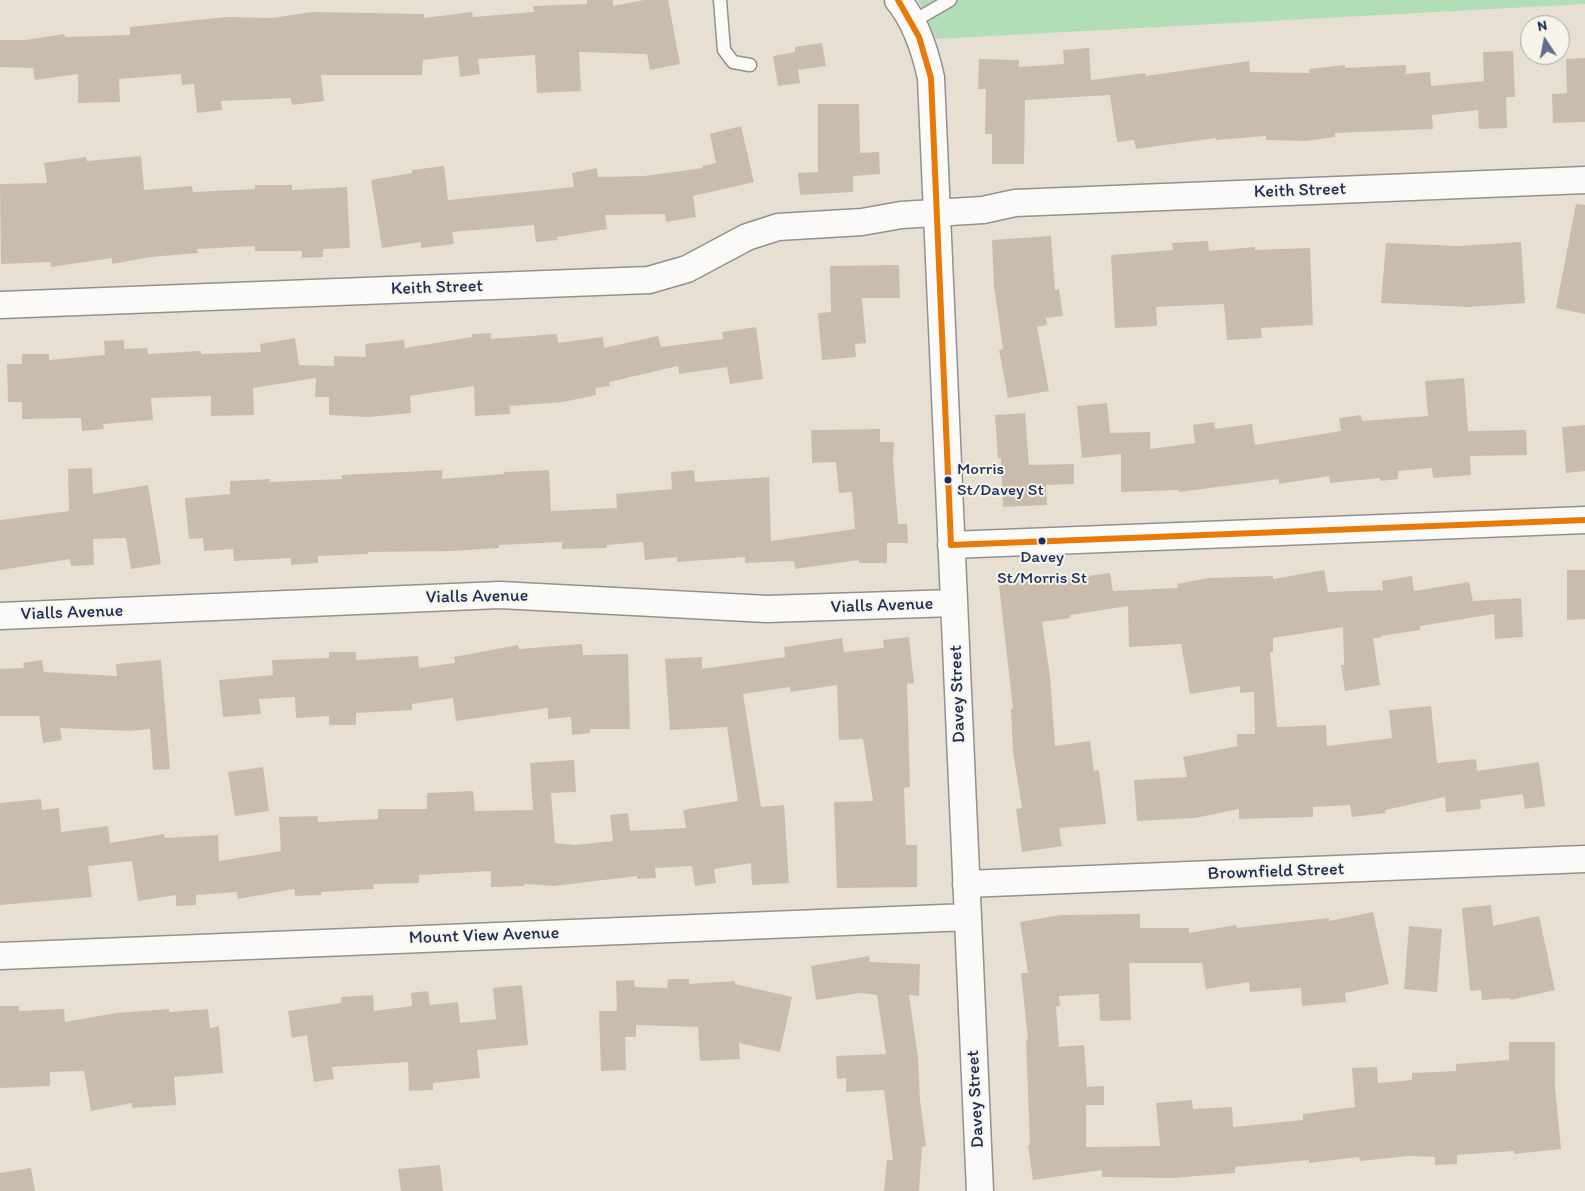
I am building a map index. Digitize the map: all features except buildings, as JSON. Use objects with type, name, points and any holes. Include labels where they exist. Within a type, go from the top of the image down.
[{"type":"street","name":"Davey Street","points":[[898,0],[912,22],[922,43],[931,78],[980,1191]]},
{"type":"street","name":"Keith Street","points":[[0,305],[649,280],[687,269],[764,230],[795,225],[862,222],[900,226],[983,197],[1015,203],[1585,180]]},
{"type":"street","points":[[951,545],[1585,520]]},
{"type":"street","name":"Vialls Avenue","points":[[0,616],[507,595],[767,609],[954,603]]},
{"type":"street","name":"Brownfield Street","points":[[966,884],[1585,859]]},
{"type":"street","name":"Mount View Avenue","points":[[0,956],[968,917]]},
{"type":"lane","points":[[720,0],[724,50],[733,62],[750,65]]},
{"type":"lane","points":[[912,22],[950,0]]},
{"type":"green space","points":[[918,0],[1585,0],[1585,4],[936,39]]},
{"type":"transit line","points":[[898,0],[919,37],[931,78],[951,545]]},
{"type":"transit line","points":[[951,545],[1585,520]]},
{"type":"place","name":"Morris St/Davey St","points":[[948,480]]},
{"type":"place","name":"Davey St/Morris St","points":[[1042,541]]}]
